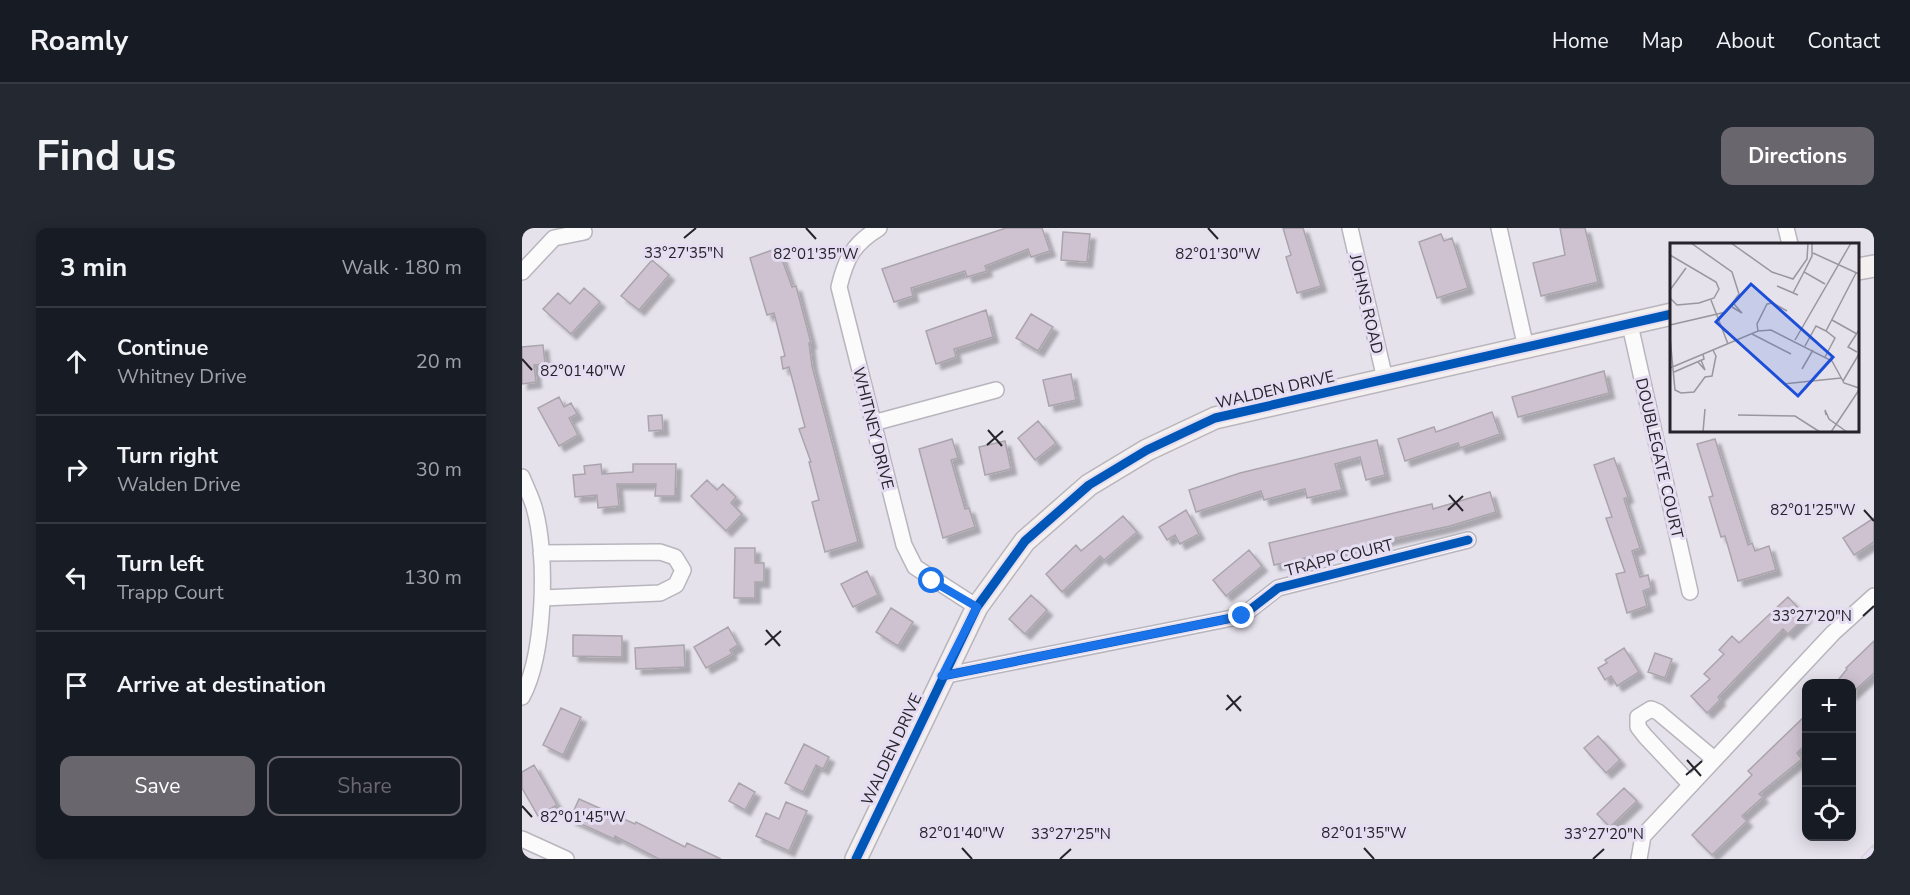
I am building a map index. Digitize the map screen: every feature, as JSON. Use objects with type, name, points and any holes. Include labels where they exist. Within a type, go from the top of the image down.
[{"type":"street","name":"WHITNEY DRIVE","points":[[879,228],[862,239],[845,261],[839,288],[904,545],[915,567],[977,607]]},
{"type":"street","name":"JOHNS ROAD","points":[[1350,228],[1385,379]]},
{"type":"street","points":[[1499,228],[1526,348]]},
{"type":"street","points":[[1786,228],[1790,243]]},
{"type":"street","points":[[522,272],[554,238],[584,232]]},
{"type":"street","points":[[1859,269],[1874,266]]},
{"type":"street","name":"WALDEN DRIVE","points":[[856,859],[977,607],[1025,541],[1089,485],[1147,450],[1215,418],[1670,314]]},
{"type":"street","name":"DOUBLEGATE COURT","points":[[1630,325],[1690,592]]},
{"type":"street","points":[[873,423],[996,390]]},
{"type":"street","points":[[522,477],[534,508],[542,553],[542,598],[537,643],[522,697]]},
{"type":"street","name":"TRAPP COURT","points":[[942,676],[1242,616],[1278,588],[1468,540]]},
{"type":"street","points":[[542,553],[660,552],[675,557],[683,570],[676,585],[660,593],[542,598]]},
{"type":"street","points":[[1639,859],[1643,836],[1833,633],[1874,596]]},
{"type":"street","points":[[1691,784],[1645,736],[1638,727],[1638,717],[1651,709],[1658,712],[1714,759]]},
{"type":"street","points":[[522,839],[566,859]]},
{"type":"building","points":[[1006,228],[1042,228],[1050,251],[1031,257],[1028,249],[985,266],[987,271],[967,277],[965,271],[911,288],[913,296],[894,302],[882,269]]},
{"type":"building","points":[[1283,228],[1303,228],[1321,286],[1297,293],[1286,257],[1291,255]]},
{"type":"building","points":[[1560,228],[1585,228],[1598,282],[1541,296],[1533,263],[1565,255]]},
{"type":"building","points":[[1063,232],[1090,234],[1087,262],[1061,260]]},
{"type":"building","points":[[1441,234],[1444,241],[1452,238],[1468,288],[1437,298],[1419,242]]},
{"type":"building","points":[[778,248],[792,287],[796,286],[811,343],[809,343],[812,366],[858,542],[825,552],[812,502],[819,500],[809,462],[811,462],[799,429],[805,427],[789,367],[783,369],[781,357],[785,356],[774,313],[767,315],[750,258]]},
{"type":"building","points":[[652,260],[669,275],[639,310],[621,296]]},
{"type":"building","points":[[584,288],[600,302],[571,334],[543,309],[558,293],[570,304]]},
{"type":"building","points":[[986,310],[993,337],[954,349],[956,357],[936,364],[926,331]]},
{"type":"building","points":[[1031,314],[1053,327],[1038,351],[1016,338]]},
{"type":"building","points":[[543,345],[545,364],[534,365],[536,382],[522,384],[522,347]]},
{"type":"building","points":[[1604,371],[1609,393],[1518,417],[1512,397]]},
{"type":"building","points":[[1071,374],[1076,400],[1049,406],[1043,380]]},
{"type":"building","points":[[559,397],[564,407],[571,403],[577,414],[569,418],[578,435],[559,446],[538,408]]},
{"type":"building","points":[[1492,412],[1500,434],[1460,448],[1458,443],[1405,461],[1398,439],[1434,427],[1436,432]]},
{"type":"building","points":[[662,415],[663,430],[649,431],[648,416]]},
{"type":"building","points":[[1038,421],[1056,443],[1035,460],[1018,438]]},
{"type":"building","points":[[952,439],[958,458],[951,460],[965,509],[969,508],[975,527],[943,538],[919,449]]},
{"type":"building","points":[[1715,439],[1748,545],[1752,543],[1755,551],[1769,546],[1776,570],[1738,581],[1725,536],[1721,537],[1709,497],[1713,496],[1697,444]]},
{"type":"building","points":[[1377,440],[1385,475],[1366,480],[1360,457],[1335,464],[1342,490],[1307,498],[1305,489],[1264,500],[1261,491],[1196,512],[1189,490],[1240,473]]},
{"type":"building","points":[[1005,441],[1011,469],[985,475],[979,447]]},
{"type":"building","points":[[1614,458],[1628,497],[1624,499],[1640,548],[1632,551],[1640,577],[1648,575],[1651,588],[1643,591],[1647,606],[1627,613],[1616,574],[1625,572],[1606,518],[1612,517],[1594,465]]},
{"type":"building","points":[[601,464],[602,474],[633,472],[633,464],[676,464],[675,496],[655,496],[656,484],[617,484],[619,506],[598,508],[597,495],[575,497],[573,475],[585,474],[584,466]]},
{"type":"building","points":[[707,480],[717,490],[723,484],[736,497],[731,503],[742,514],[726,531],[691,496]]},
{"type":"building","points":[[1490,492],[1496,512],[1450,526],[1274,565],[1269,543],[1432,504],[1433,509]]},
{"type":"building","points":[[1186,510],[1199,534],[1180,544],[1175,535],[1167,540],[1159,527]]},
{"type":"building","points":[[1123,516],[1137,532],[1104,560],[1100,556],[1062,592],[1046,574],[1076,545],[1081,551]]},
{"type":"building","points":[[1874,518],[1874,542],[1854,555],[1843,538]]},
{"type":"building","points":[[735,548],[755,548],[755,563],[764,563],[764,582],[755,582],[755,598],[734,598]]},
{"type":"building","points":[[1249,550],[1262,566],[1226,596],[1213,580]]},
{"type":"building","points":[[867,571],[878,595],[853,607],[841,584]]},
{"type":"building","points":[[1031,595],[1047,610],[1025,634],[1009,619]]},
{"type":"building","points":[[1788,597],[1806,616],[1788,634],[1783,629],[1718,697],[1720,700],[1707,713],[1691,696],[1710,679],[1704,674],[1724,654],[1719,650],[1732,636],[1739,643]]},
{"type":"building","points":[[891,608],[913,622],[898,646],[876,632]]},
{"type":"building","points":[[728,627],[738,645],[730,650],[732,654],[706,668],[694,647]]},
{"type":"building","points":[[573,635],[622,636],[622,657],[573,656]]},
{"type":"building","points":[[1874,641],[1874,673],[1856,689],[1856,679],[1839,679],[1846,668]]},
{"type":"building","points":[[684,645],[685,667],[636,669],[635,648]]},
{"type":"building","points":[[1624,648],[1639,672],[1617,686],[1611,676],[1605,680],[1598,668],[1607,663],[1605,660]]},
{"type":"building","points":[[1655,653],[1672,659],[1665,678],[1648,672]]},
{"type":"building","points":[[561,708],[581,717],[563,755],[543,745]]},
{"type":"building","points":[[1802,719],[1802,748],[1797,753],[1802,759],[1759,794],[1763,797],[1742,816],[1747,821],[1712,855],[1692,835],[1752,775],[1748,771]]},
{"type":"building","points":[[1598,736],[1620,760],[1606,773],[1584,748]]},
{"type":"building","points":[[804,744],[829,757],[823,769],[816,765],[803,792],[785,783]]},
{"type":"building","points":[[534,765],[557,805],[538,816],[522,788],[522,772]]},
{"type":"building","points":[[739,783],[755,792],[745,810],[729,801]]},
{"type":"building","points":[[1624,788],[1637,801],[1610,827],[1597,814]]},
{"type":"building","points":[[579,799],[635,824],[636,822],[685,847],[687,843],[721,859],[659,859],[615,836],[614,839],[570,819]]},
{"type":"building","points":[[786,802],[807,811],[789,851],[756,836],[766,813],[779,819]]},
{"type":"railway","points":[[1864,859],[1874,848]]},
{"type":"cycle path","points":[[856,859],[977,607],[1025,541],[1089,485],[1147,450],[1215,418],[1670,314]]},
{"type":"cycle path","points":[[942,676],[1242,616],[1278,588],[1468,540]]},
{"type":"route","points":[[932,581],[977,607],[942,676],[1102,646],[1242,616]]}]
